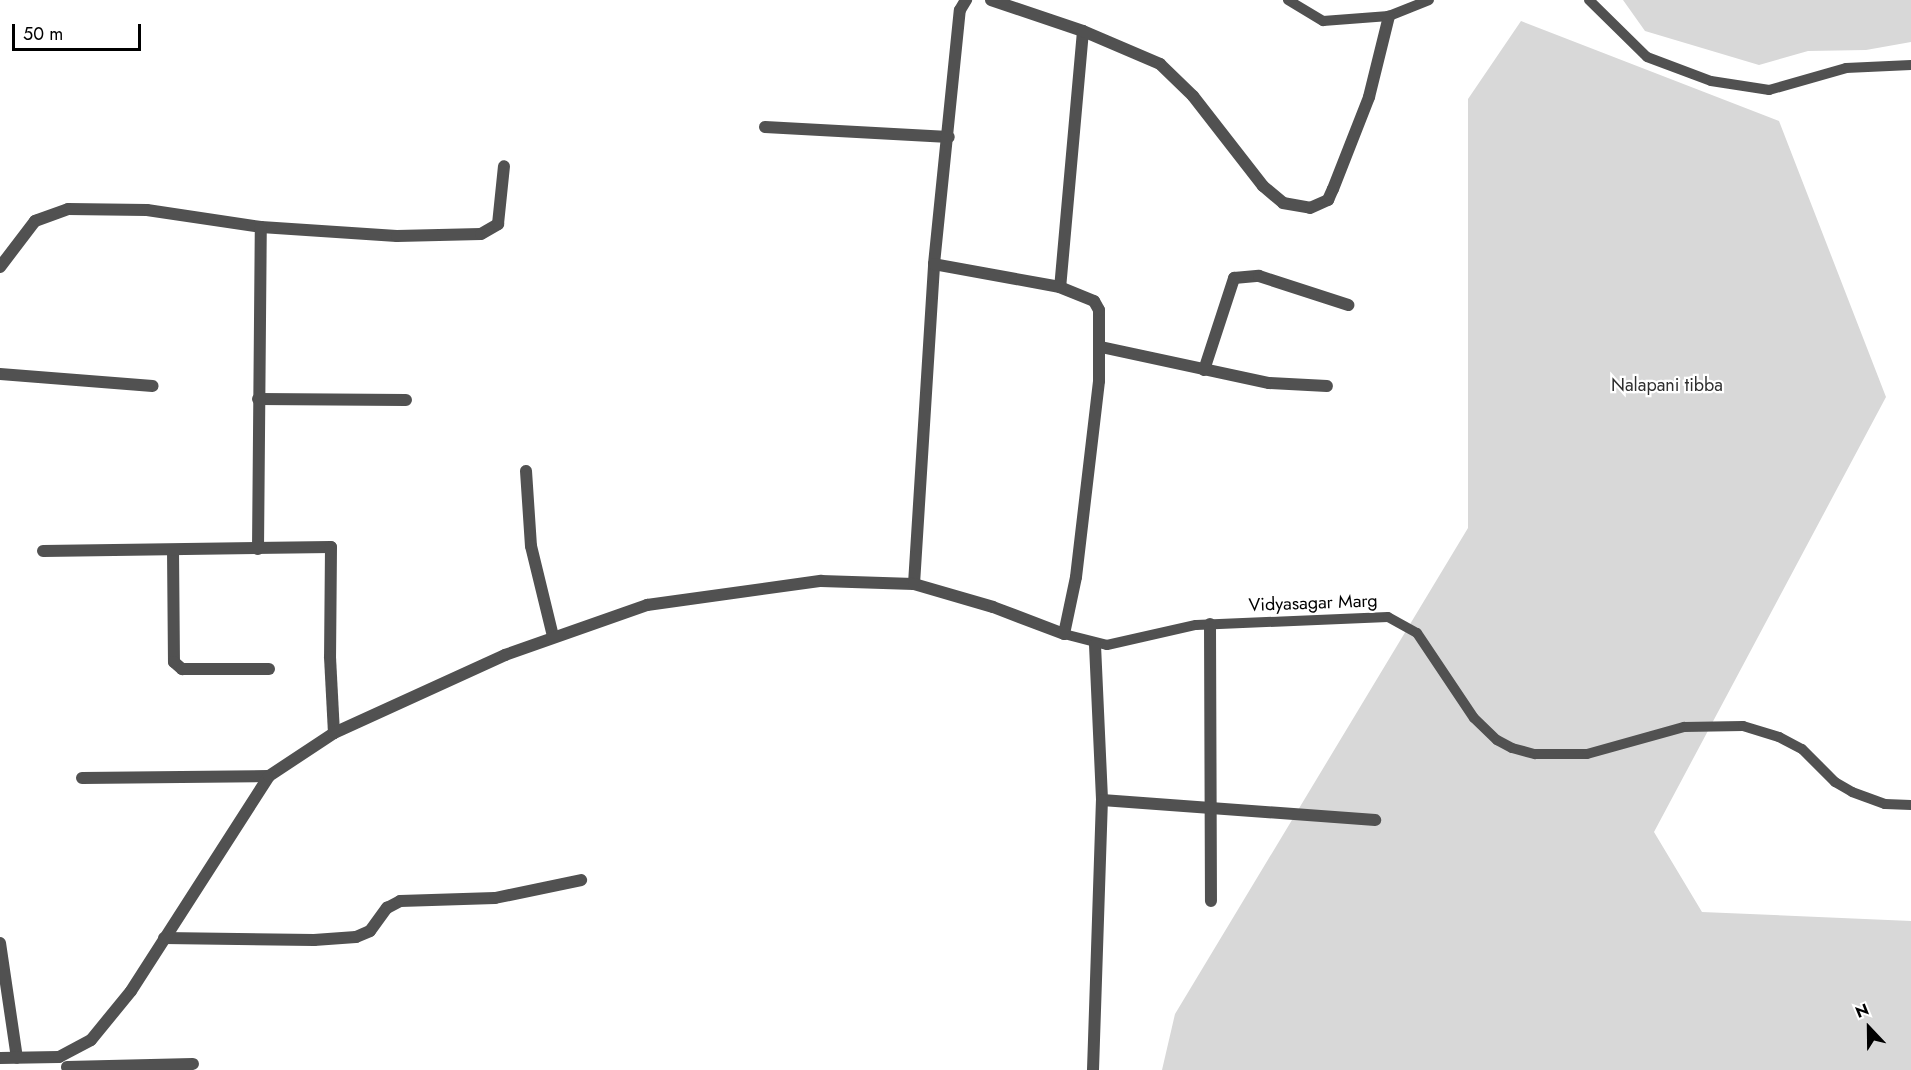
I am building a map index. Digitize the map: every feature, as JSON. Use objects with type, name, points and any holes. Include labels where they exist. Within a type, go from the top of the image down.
[{"type":"street","points":[[914,584],[934,264],[949,137],[960,10],[966,0]]},
{"type":"street","points":[[991,0],[1083,31],[1160,64],[1193,96],[1263,186],[1283,203],[1310,208],[1328,200],[1333,189],[1369,97],[1389,16]]},
{"type":"street","points":[[1060,287],[1083,31]]},
{"type":"street","points":[[765,127],[949,137]]},
{"type":"street","points":[[0,267],[35,221],[56,211],[147,210],[261,227],[397,236],[489,232],[500,218],[504,166]]},
{"type":"street","points":[[258,549],[261,227]]},
{"type":"street","points":[[67,1064],[102,1028],[164,938],[269,776],[334,733],[553,636],[646,605],[691,596],[821,581],[914,584],[983,604],[1064,634],[1076,576],[1101,347],[1101,318],[1094,301],[1060,287],[934,264]]},
{"type":"street","points":[[1204,370],[1234,278],[1259,276],[1348,304]]},
{"type":"street","points":[[1101,347],[1269,383],[1327,386]]},
{"type":"street","points":[[0,374],[153,386]]},
{"type":"street","points":[[258,399],[406,400]]},
{"type":"street","points":[[526,471],[531,546],[553,636]]},
{"type":"street","points":[[43,551],[331,547],[330,657],[334,733]]},
{"type":"street","points":[[173,550],[174,662],[182,669],[269,669]]},
{"type":"street","points":[[1210,624],[1211,901]]},
{"type":"street","points":[[1093,1070],[1102,800],[1095,645]]},
{"type":"street","points":[[82,778],[269,776]]},
{"type":"street","points":[[1102,800],[1375,820]]},
{"type":"street","points":[[164,938],[314,940],[356,937],[370,931],[387,908],[400,900],[495,898],[581,880]]},
{"type":"street","points":[[0,943],[17,1058]]},
{"type":"street","points":[[0,1058],[67,1064],[193,1064]]},
{"type":"lane","points":[[1288,0],[1323,21],[1389,16],[1429,0]]},
{"type":"lane","points":[[1589,0],[1647,57],[1711,81],[1769,90],[1846,68],[1911,65]]},
{"type":"lane","name":"Vidyasagar Marg","points":[[1064,634],[1095,645],[1210,624],[1388,617],[1417,633],[1474,718],[1512,748],[1535,754],[1587,754],[1684,727],[1743,726],[1796,745],[1835,782],[1852,792],[1885,804],[1911,805]]},
{"type":"green space","points":[[1623,0],[1911,0],[1911,42],[1866,50],[1808,51],[1759,65],[1645,31]]},
{"type":"green space","name":"Nalapani tibba","points":[[1521,21],[1779,121],[1886,397],[1654,832],[1702,912],[1911,921],[1911,1070],[1162,1070],[1175,1014],[1468,528],[1468,99]]}]
